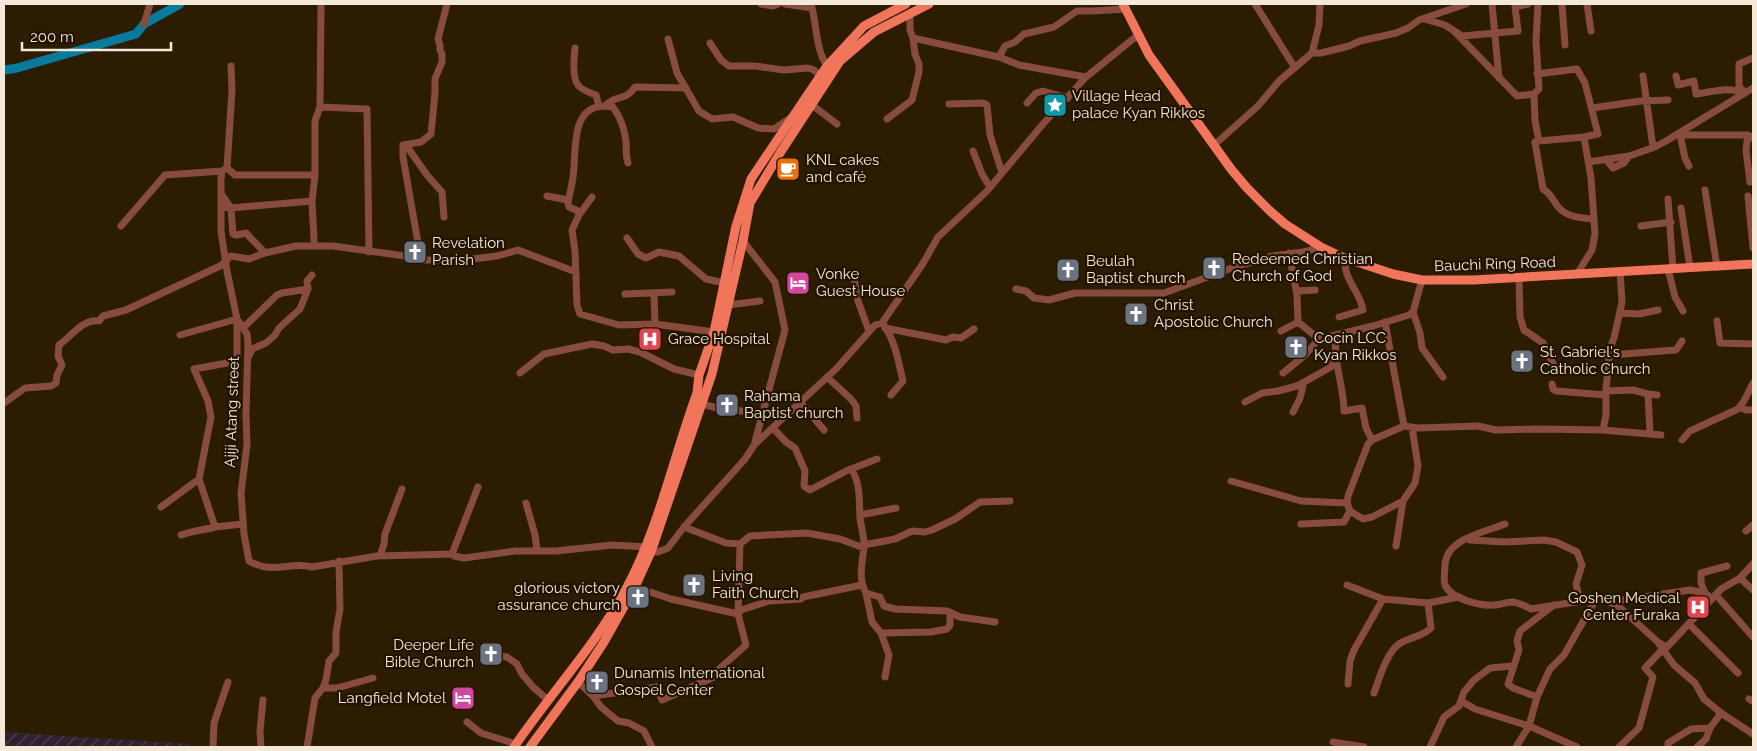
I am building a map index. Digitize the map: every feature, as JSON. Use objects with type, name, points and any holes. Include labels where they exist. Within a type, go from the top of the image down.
[{"type":"main road","points":[[515,746],[612,614],[648,550],[697,393],[699,376],[714,332],[736,226],[751,179],[827,66],[864,26],[906,4]]},
{"type":"main road","points":[[530,747],[578,682],[604,642],[635,587],[712,374],[750,203],[840,61],[874,32],[929,4]]},
{"type":"main road","name":"Bauchi Ring Road","points":[[1124,6],[1149,55],[1231,169],[1270,211],[1296,232],[1321,247],[1346,258],[1393,274],[1422,280],[1473,280],[1753,264]]},
{"type":"street","points":[[144,24],[150,4]]},
{"type":"street","points":[[314,240],[312,201],[315,175],[315,121],[320,106],[321,4]]},
{"type":"street","points":[[421,260],[403,157],[403,145],[421,142],[432,134],[435,79],[442,62],[438,39],[448,4]]},
{"type":"street","points":[[761,4],[772,6],[778,4]]},
{"type":"street","points":[[785,4],[811,6],[815,20],[814,29],[822,59],[827,66]]},
{"type":"street","points":[[1254,4],[1295,68]]},
{"type":"street","points":[[1214,145],[1258,106],[1279,81],[1312,53],[1319,25],[1320,4]]},
{"type":"street","points":[[1312,53],[1321,53],[1349,46],[1360,41],[1396,33],[1424,19],[1466,4]]},
{"type":"street","points":[[1492,4],[1499,78]]},
{"type":"street","points":[[1424,19],[1445,25],[1462,36],[1518,31],[1515,7],[1528,4]]},
{"type":"street","points":[[1455,32],[1517,96],[1534,94],[1539,89],[1537,74],[1538,4]]},
{"type":"street","points":[[1562,4],[1565,45]]},
{"type":"street","points":[[1587,4],[1591,30]]},
{"type":"street","points":[[999,57],[1005,46],[1015,42],[1024,34],[1054,27],[1077,11],[1093,11],[1124,6]]},
{"type":"street","points":[[887,119],[912,100],[920,72],[910,30],[910,14]]},
{"type":"street","points":[[884,325],[938,237],[990,187],[1043,124],[1086,78],[1138,35]]},
{"type":"street","points":[[913,38],[999,57],[1019,65],[1086,78]]},
{"type":"street","points":[[668,39],[677,73],[699,111],[712,118],[733,117],[758,128],[774,129],[781,126],[793,115]]},
{"type":"street","points":[[710,43],[721,60],[729,66],[755,66],[784,70],[808,68],[818,74],[818,79]]},
{"type":"street","points":[[575,48],[573,68],[576,83],[578,86],[596,95],[602,106]]},
{"type":"street","points":[[1745,93],[1740,86],[1739,64],[1753,58]]},
{"type":"street","points":[[215,527],[199,478],[211,417],[208,401],[194,369],[233,362],[237,357],[236,318],[221,231],[221,206],[232,90],[231,66]]},
{"type":"street","points":[[1537,74],[1577,69],[1585,83],[1598,134],[1539,141]]},
{"type":"street","points":[[1642,76],[1653,147]]},
{"type":"street","points":[[1676,76],[1678,85],[1694,81],[1696,94],[1724,89],[1736,89],[1745,93]]},
{"type":"street","points":[[579,215],[578,211],[569,207],[568,200],[573,177],[577,128],[588,111],[602,106],[611,100],[630,94],[635,87],[686,88]]},
{"type":"street","points":[[1588,162],[1606,160],[1613,168],[1624,163],[1628,156],[1679,135],[1753,88]]},
{"type":"street","points":[[1027,103],[1036,92],[1043,91],[1068,98]]},
{"type":"street","points":[[1534,94],[1535,121],[1539,141],[1536,142],[1543,189],[1548,192],[1560,209],[1570,215],[1593,219]]},
{"type":"street","points":[[1592,108],[1668,100]]},
{"type":"street","points":[[949,104],[983,103],[987,105],[990,135],[1002,173]]},
{"type":"street","points":[[812,105],[837,124]]},
{"type":"street","points":[[320,106],[367,109],[369,252]]},
{"type":"street","points":[[602,106],[612,107],[620,119],[628,163]]},
{"type":"street","points":[[1679,135],[1751,136],[1746,150],[1750,182]]},
{"type":"street","points":[[1679,135],[1689,166]]},
{"type":"street","points":[[1577,274],[1592,250],[1594,234],[1591,178],[1584,137]]},
{"type":"street","points":[[406,145],[427,175],[442,192],[444,217]]},
{"type":"street","points":[[973,152],[982,174],[990,187]]},
{"type":"street","points":[[121,226],[165,175],[224,169],[235,175],[315,175]]},
{"type":"street","points":[[1705,190],[1717,267]]},
{"type":"street","points":[[222,195],[232,208],[233,234],[246,233],[265,253]]},
{"type":"street","points":[[547,196],[568,200]]},
{"type":"street","points":[[1748,196],[1753,248]]},
{"type":"street","points":[[592,197],[579,215],[572,230],[577,305],[580,314],[619,325],[655,324],[714,332]]},
{"type":"street","points":[[1668,199],[1671,222],[1670,269],[1675,297],[1683,311]]},
{"type":"street","points":[[221,206],[232,208],[312,201]]},
{"type":"street","points":[[1681,208],[1690,268]]},
{"type":"street","points":[[1641,226],[1671,222]]},
{"type":"street","points":[[627,238],[642,257],[646,258],[659,252],[679,256],[706,279],[725,282]]},
{"type":"street","points":[[743,241],[775,282],[785,330],[755,444]]},
{"type":"street","points":[[4,403],[25,388],[51,386],[56,383],[57,375],[62,365],[58,356],[59,345],[68,339],[74,330],[93,320],[99,320],[103,316],[126,310],[220,266],[231,256],[249,259],[265,253],[296,246],[333,246],[421,260],[464,260],[497,256],[518,250],[576,272]]},
{"type":"street","points":[[1016,289],[1026,291],[1034,298],[1049,300],[1075,292],[1164,293],[1232,268],[1272,256],[1321,247]]},
{"type":"street","points":[[1290,254],[1297,291],[1298,322],[1319,339]]},
{"type":"street","points":[[1339,317],[1363,310],[1362,304],[1345,272],[1346,258]]},
{"type":"street","points":[[1603,430],[1606,415],[1610,355],[1622,302],[1620,271]]},
{"type":"street","points":[[247,361],[252,349],[266,344],[279,328],[300,309],[308,289],[307,281],[312,275]]},
{"type":"street","points":[[1519,277],[1520,317],[1524,330],[1543,343],[1556,370]]},
{"type":"street","points":[[854,278],[858,301],[869,332]]},
{"type":"street","points":[[1422,280],[1413,312],[1422,348],[1443,377]]},
{"type":"street","points":[[236,318],[244,327],[276,295],[308,289]]},
{"type":"street","points":[[1297,291],[1315,290]]},
{"type":"street","points":[[625,294],[672,292]]},
{"type":"street","points":[[654,294],[655,324]]},
{"type":"street","points":[[728,306],[760,301]]},
{"type":"street","points":[[1620,313],[1639,314],[1658,310]]},
{"type":"street","points":[[1283,373],[1305,355],[1319,339],[1385,322],[1413,312]]},
{"type":"street","points":[[180,335],[236,318]]},
{"type":"street","points":[[1717,321],[1720,343],[1753,344]]},
{"type":"street","points":[[1281,331],[1298,322]]},
{"type":"street","points":[[1385,322],[1404,426]]},
{"type":"street","points":[[648,550],[658,552],[668,548],[684,527],[745,459],[755,444],[827,377],[875,325],[884,325],[946,340],[953,337],[961,338],[974,329]]},
{"type":"street","points":[[884,325],[891,336],[897,352],[903,382],[891,395]]},
{"type":"street","name":"Ajiji Atang street","points":[[244,327],[248,343],[247,445],[241,493],[243,524],[249,561],[256,565],[273,569],[305,565],[312,567],[339,561],[380,556],[452,554],[464,558],[478,554],[537,550],[556,551],[612,545],[648,550]]},
{"type":"street","points":[[1335,335],[1338,378],[1344,395],[1344,411],[1362,408],[1366,428],[1372,440]]},
{"type":"street","points":[[1610,355],[1676,350],[1682,341]]},
{"type":"street","points":[[520,373],[544,354],[592,344],[613,350],[628,349],[640,352],[674,369],[699,376]]},
{"type":"street","points":[[1245,402],[1262,393],[1297,386],[1331,367],[1336,357]]},
{"type":"street","points":[[827,377],[856,406],[856,418]]},
{"type":"street","points":[[1293,412],[1300,398],[1304,382]]},
{"type":"street","points":[[1682,440],[1690,431],[1726,416],[1740,407],[1753,383]]},
{"type":"street","points":[[1552,384],[1553,389],[1556,391],[1606,393],[1633,390],[1657,395]]},
{"type":"street","points":[[1648,394],[1650,433]]},
{"type":"street","points":[[800,402],[824,430]]},
{"type":"street","points":[[702,404],[762,416]]},
{"type":"street","points":[[1740,407],[1753,410]]},
{"type":"street","points":[[1403,501],[1372,518],[1363,520],[1350,511],[1347,503],[1368,444],[1372,440],[1404,426],[1450,428],[1478,426],[1496,430],[1603,430],[1650,433],[1661,436]]},
{"type":"street","points":[[1396,546],[1403,501],[1415,483],[1418,466],[1412,427]]},
{"type":"street","points":[[773,428],[786,442],[795,448],[805,471],[804,486],[810,490],[851,469],[877,459]]},
{"type":"street","points":[[851,469],[859,491],[864,547],[862,555],[862,585],[866,593],[872,622],[881,633],[889,655],[885,677]]},
{"type":"street","points":[[161,507],[199,478]]},
{"type":"street","points":[[1230,481],[1301,501],[1347,503]]},
{"type":"street","points":[[452,554],[478,487]]},
{"type":"street","points":[[380,556],[385,534],[402,489]]},
{"type":"street","points":[[684,527],[726,543],[740,544],[750,536],[807,533],[840,539],[864,547],[895,540],[912,531],[925,532],[932,530],[955,519],[980,502],[1010,501]]},
{"type":"street","points":[[526,503],[537,550]]},
{"type":"street","points":[[860,515],[896,508]]},
{"type":"street","points":[[1301,524],[1344,522],[1350,511]]},
{"type":"street","points":[[181,535],[215,527],[243,524]]},
{"type":"street","points":[[1505,524],[1464,540],[1452,548],[1445,562],[1445,584],[1450,591],[1465,600],[1494,606],[1512,602],[1531,609],[1601,598],[1610,602],[1618,606],[1661,646],[1674,665],[1695,683],[1704,699],[1721,714],[1753,734]]},
{"type":"street","points":[[1746,531],[1753,525]]},
{"type":"street","points":[[1464,540],[1504,542],[1544,540],[1556,542],[1577,552],[1582,565],[1576,584],[1580,601]]},
{"type":"street","points":[[593,696],[657,687],[662,700],[714,677],[718,670],[746,645],[738,614],[740,544]]},
{"type":"street","points":[[307,747],[315,698],[323,688],[330,661],[336,653],[336,632],[340,609],[339,561]]},
{"type":"street","points":[[1661,646],[1667,646],[1722,589],[1740,578],[1753,564]]},
{"type":"street","points":[[1705,593],[1701,583],[1701,573],[1727,566]]},
{"type":"street","points":[[1740,578],[1753,590]]},
{"type":"street","points":[[738,614],[741,610],[769,601],[801,599],[803,597],[862,585]]},
{"type":"street","points":[[1347,585],[1383,599],[1428,603],[1459,597]]},
{"type":"street","points":[[635,587],[671,599],[738,614]]},
{"type":"street","points":[[1610,602],[1690,590],[1705,593],[1714,597],[1753,638]]},
{"type":"street","points":[[866,593],[880,597],[884,606],[895,609],[950,612],[960,617],[996,622]]},
{"type":"street","points":[[1348,684],[1350,661],[1354,650],[1383,599]]},
{"type":"street","points":[[1516,747],[1529,726],[1537,698],[1550,669],[1564,655],[1596,599]]},
{"type":"street","points":[[1374,693],[1394,649],[1400,643],[1426,633],[1431,628],[1428,603]]},
{"type":"street","points":[[1537,698],[1508,684],[1519,650],[1517,641],[1520,631],[1554,605]]},
{"type":"street","points":[[881,633],[931,632],[948,629],[950,625],[950,612]]},
{"type":"street","points":[[1689,624],[1738,673]]},
{"type":"street","points":[[1620,747],[1639,728],[1653,677],[1645,668],[1661,646]]},
{"type":"street","points":[[493,654],[518,664],[522,674],[548,700]]},
{"type":"street","points":[[1430,747],[1444,717],[1459,706],[1464,692],[1474,680],[1490,668],[1513,666]]},
{"type":"street","points":[[323,688],[337,688],[373,678]]},
{"type":"street","points":[[213,747],[214,723],[228,682]]},
{"type":"street","points":[[578,682],[593,696],[601,707],[618,721],[629,723],[644,731],[652,747]]},
{"type":"street","points":[[261,747],[262,700]]},
{"type":"street","points":[[1461,701],[1475,709],[1529,726],[1577,747]]},
{"type":"street","points":[[1697,747],[1706,739],[1710,728],[1721,714]]},
{"type":"street","points":[[467,722],[481,733],[515,746]]},
{"type":"street","points":[[1668,747],[1668,743],[1684,732],[1691,729],[1710,728]]},
{"type":"street","points":[[1333,742],[1364,747]]},
{"type":"shaded area","points":[[4,732],[190,744],[189,747],[4,747]]},
{"type":"waterway","points":[[4,70],[136,34],[144,24],[180,4]]},
{"type":"place","name":"Village Head palace Kyan Rikkos","points":[[1055,105]]},
{"type":"place","name":"KNL cakes and café","points":[[788,169]]},
{"type":"place","name":"Revelation Parish","points":[[415,252]]},
{"type":"place","name":"Redeemed Christian Church of God","points":[[1214,268]]},
{"type":"place","name":"Beulah Baptist church","points":[[1068,270]]},
{"type":"place","name":"Vonke Guest House","points":[[798,283]]},
{"type":"place","name":"Christ Apostolic Church","points":[[1136,314]]},
{"type":"place","name":"Grace Hospital","points":[[650,339]]},
{"type":"place","name":"Cocin LCC Kyan Rikkos","points":[[1296,347]]},
{"type":"place","name":"St. Gabriel's Catholic Church","points":[[1522,361]]},
{"type":"place","name":"Rahama Baptist church","points":[[727,405]]},
{"type":"place","name":"Living Faith Church","points":[[694,585]]},
{"type":"place","name":"glorious victory assurance church","points":[[638,597]]},
{"type":"place","name":"Goshen Medical Center Furaka","points":[[1698,607]]},
{"type":"place","name":"Deeper Life Bible Church","points":[[491,654]]},
{"type":"place","name":"Dunamis International Gospel Center","points":[[597,682]]},
{"type":"place","name":"Langfield Motel","points":[[463,698]]}]
